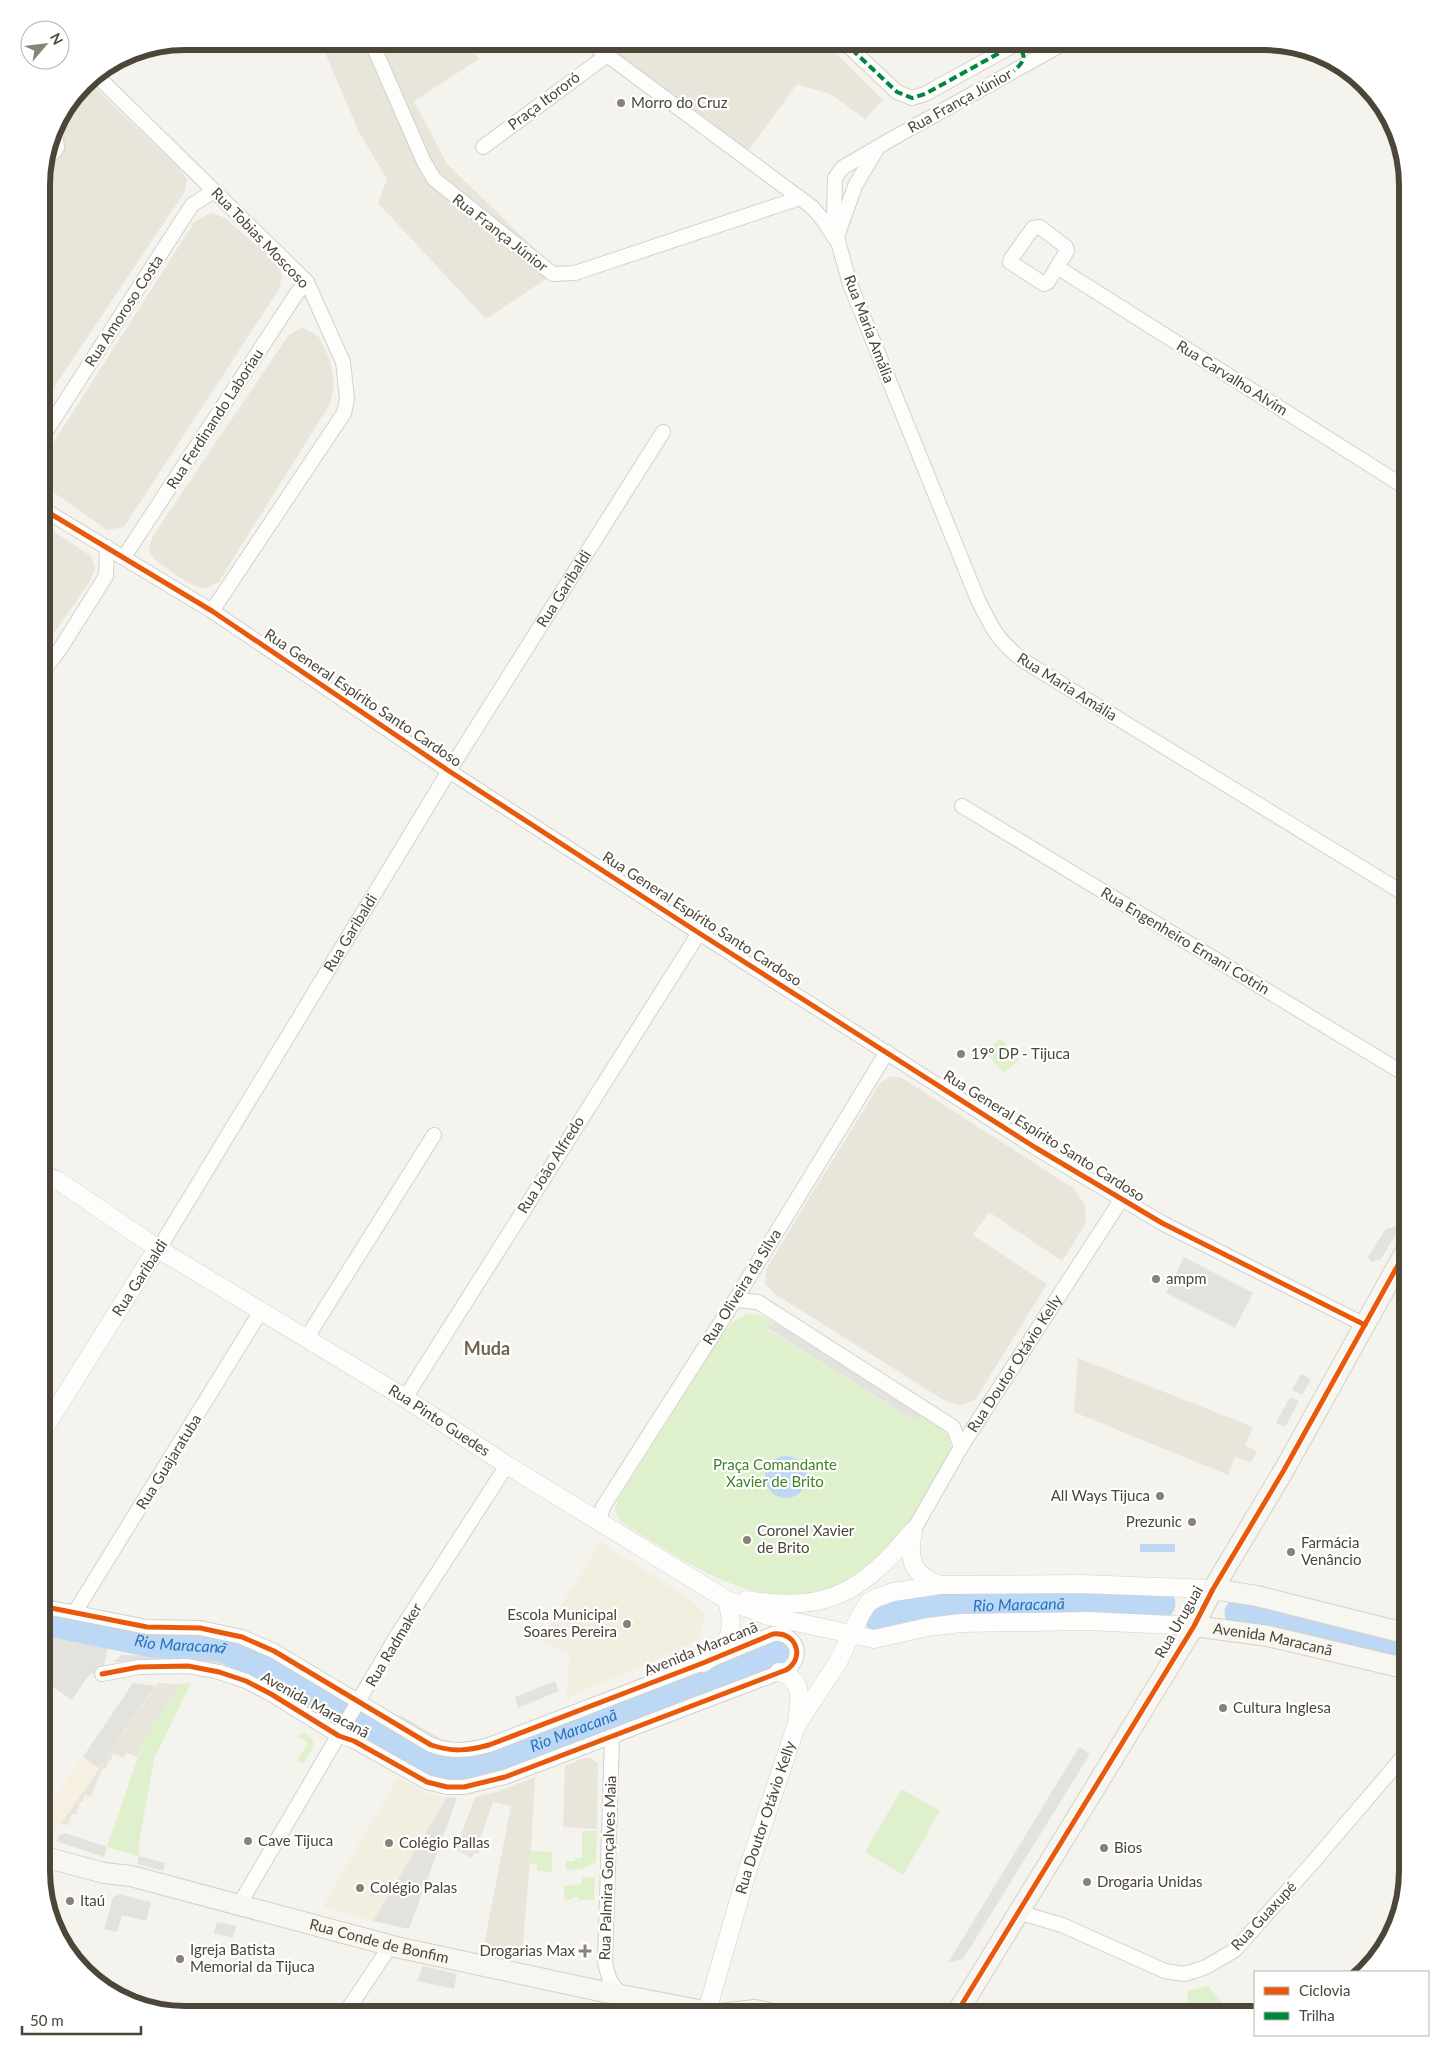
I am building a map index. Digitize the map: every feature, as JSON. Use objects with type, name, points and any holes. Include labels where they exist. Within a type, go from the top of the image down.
[{"type":"main road","name":"Rua Uruguai","points":[[961,2006],[1194,1626],[1213,1588],[1284,1470],[1399,1263]]},
{"type":"main road","points":[[1213,1588],[1256,1596],[1399,1632]]},
{"type":"main road","name":"Avenida Maracanã","points":[[1194,1626],[1268,1636],[1399,1667]]},
{"type":"main road","name":"Rua Conde de Bonfim","points":[[50,1858],[104,1873],[131,1876],[391,1945],[679,2006]]},
{"type":"street","name":"Rua França Júnior","points":[[375,50],[424,162],[434,179],[553,274],[576,273],[800,198]]},
{"type":"street","points":[[599,50],[812,207],[838,240]]},
{"type":"street","points":[[853,50],[897,92],[912,98],[925,94],[1004,50]]},
{"type":"street","points":[[1014,71],[1023,62],[1024,57],[1021,50]]},
{"type":"street","name":"Rua França Júnior","points":[[838,240],[834,216],[835,178],[842,168],[1051,50]]},
{"type":"street","name":"Praça Itororó","points":[[483,147],[606,56]]},
{"type":"street","name":"Rua Tobias Moscoso","points":[[101,80],[307,282],[343,362],[347,399],[344,413],[212,611]]},
{"type":"street","points":[[838,240],[855,186],[878,146]]},
{"type":"street","name":"Rua Amoroso Costa","points":[[50,426],[192,205],[214,191]]},
{"type":"street","name":"Rua Maria Amália","points":[[838,240],[850,284],[974,591],[993,630],[1005,647],[1024,661],[1399,890]]},
{"type":"street","name":"Rua Carvalho Alvim","points":[[1057,267],[1399,482]]},
{"type":"street","name":"Rua Ferdinando Laboriau","points":[[124,557],[297,293],[307,282]]},
{"type":"street","name":"Rua Garibaldi","points":[[50,1420],[151,1258],[160,1250],[449,771],[663,432]]},
{"type":"street","name":"Rua General Espírito Santo Cardoso","points":[[50,513],[212,611],[449,771],[699,933],[1121,1200],[1171,1228],[1364,1325]]},
{"type":"street","points":[[50,663],[106,576],[107,547]]},
{"type":"street","name":"Rua Engenheiro Ernani Cotrin","points":[[962,806],[1399,1071]]},
{"type":"street","name":"Rua João Alfredo","points":[[404,1398],[699,933]]},
{"type":"street","name":"Rua Oliveira da Silva","points":[[599,1521],[603,1507],[735,1300],[886,1052]]},
{"type":"street","points":[[306,1339],[434,1135]]},
{"type":"street","name":"Rua Pinto Guedes","points":[[50,1183],[404,1398],[508,1465],[724,1598],[768,1616],[852,1635]]},
{"type":"street","name":"Rua Doutor Otávio Kelly","points":[[913,1531],[961,1446],[1121,1200]]},
{"type":"street","points":[[735,1300],[758,1302],[953,1427],[961,1446]]},
{"type":"street","name":"Rua Guajaratuba","points":[[75,1612],[261,1311]]},
{"type":"street","name":"Rua Radmaker","points":[[239,1905],[396,1637],[508,1465]]},
{"type":"street","points":[[913,1531],[910,1549],[914,1567],[922,1577],[940,1585]]},
{"type":"street","points":[[703,1663],[721,1650],[729,1638],[731,1619],[724,1598],[773,1604],[832,1598],[858,1586],[872,1575],[890,1558],[913,1531]]},
{"type":"street","points":[[852,1635],[863,1610],[876,1598],[893,1592],[940,1585],[1081,1584],[1213,1588]]},
{"type":"street","name":"Avenida Maracanã","points":[[50,1608],[147,1627],[200,1628],[242,1636],[274,1651],[358,1704],[430,1744],[446,1750],[463,1751],[489,1745],[771,1635],[779,1633],[787,1635],[793,1640],[797,1653],[791,1666],[779,1672],[506,1777],[464,1787],[447,1787],[427,1782],[354,1741],[342,1731],[271,1694],[246,1681],[212,1670],[188,1666],[139,1667],[102,1674]]},
{"type":"street","name":"Avenida Maracanã","points":[[852,1635],[874,1639],[928,1627],[961,1623],[1088,1621],[1194,1626]]},
{"type":"street","name":"Rua Doutor Otávio Kelly","points":[[718,2006],[748,1872],[796,1726],[838,1662],[852,1635]]},
{"type":"street","points":[[779,1672],[793,1679],[798,1686],[796,1726]]},
{"type":"street","name":"Rua Palmira Gonçalves Maia","points":[[612,1737],[605,1963],[610,1980],[621,1995]]},
{"type":"street","name":"Rua Guaxupé","points":[[1018,1912],[1062,1925],[1165,1971],[1184,1974],[1206,1967],[1235,1950],[1399,1762]]},
{"type":"street","points":[[349,2006],[391,1945]]},
{"type":"shaded area","points":[[324,50],[472,50],[479,59],[414,101],[447,164],[558,271],[486,319],[378,203],[387,179],[359,132]]},
{"type":"shaded area","points":[[600,50],[832,50],[883,100],[865,119],[832,95],[797,84],[748,151]]},
{"type":"shaded area","points":[[93,86],[179,168],[187,179],[184,193],[50,393],[50,176],[54,157],[61,148],[58,141],[64,125],[83,96]]},
{"type":"shaded area","points":[[212,213],[225,218],[276,262],[282,276],[279,289],[124,527],[107,530],[50,490],[50,448],[195,221]]},
{"type":"shaded area","points":[[302,327],[319,337],[330,360],[334,384],[330,404],[218,583],[203,589],[185,581],[156,561],[149,551],[152,537],[288,336]]},
{"type":"shaded area","points":[[50,529],[91,556],[95,568],[90,581],[50,639]]},
{"type":"shaded area","points":[[891,1076],[902,1078],[1073,1188],[1085,1205],[1086,1223],[1062,1261],[989,1212],[973,1235],[1047,1284],[975,1400],[960,1405],[947,1402],[775,1294],[765,1284],[766,1270],[800,1213],[881,1082]]},
{"type":"shaded area","points":[[1399,1226],[1381,1259],[1371,1262],[1368,1257],[1386,1229]]},
{"type":"shaded area","points":[[1184,1257],[1253,1293],[1235,1328],[1166,1293]]},
{"type":"shaded area","points":[[776,1323],[924,1415],[912,1419],[765,1327]]},
{"type":"shaded area","points":[[1078,1358],[1253,1427],[1245,1446],[1257,1451],[1251,1463],[1235,1457],[1228,1475],[1074,1412]]},
{"type":"shaded area","points":[[1301,1374],[1311,1379],[1302,1395],[1292,1390]]},
{"type":"shaded area","points":[[1290,1397],[1299,1401],[1285,1427],[1276,1423]]},
{"type":"shaded area","name":"Escola Municipal Soares Pereira","points":[[600,1542],[687,1597],[705,1614],[700,1638],[680,1650],[566,1698],[570,1654],[541,1640]]},
{"type":"shaded area","points":[[55,1634],[109,1644],[102,1674],[93,1673],[87,1677],[72,1700],[50,1685],[50,1641]]},
{"type":"shaded area","points":[[706,1652],[703,1657],[571,1710],[569,1706]]},
{"type":"shaded area","points":[[121,1655],[204,1656],[222,1660],[280,1686],[331,1718],[328,1721],[280,1691],[249,1675],[220,1664],[202,1661],[113,1662]]},
{"type":"shaded area","points":[[555,1681],[559,1691],[518,1708],[515,1697]]},
{"type":"shaded area","points":[[133,1683],[155,1686],[99,1768],[83,1757]]},
{"type":"shaded area","points":[[158,1683],[181,1684],[143,1742],[137,1757],[126,1753],[124,1758],[113,1754],[106,1768],[102,1769],[91,1797],[85,1795],[82,1802],[80,1802],[76,1815],[72,1814],[68,1825],[61,1824]]},
{"type":"shaded area","points":[[400,1715],[441,1739],[454,1742],[476,1741],[496,1735],[497,1738],[487,1742],[443,1744],[398,1719]]},
{"type":"shaded area","points":[[1079,1747],[1090,1754],[963,1959],[948,1963]]},
{"type":"shaded area","points":[[83,1757],[99,1768],[54,1834],[50,1833],[50,1804]]},
{"type":"shaded area","points":[[584,1758],[591,1758],[598,1763],[597,1829],[563,1827],[565,1766]]},
{"type":"shaded area","points":[[535,1777],[522,1954],[484,1945],[511,1806],[493,1802],[479,1842],[482,1843],[478,1854],[474,1853],[472,1858],[455,1850],[475,1797],[496,1792]]},
{"type":"shaded area","name":"Colégio Pallas","points":[[398,1778],[428,1794],[447,1797],[373,1921],[322,1907]]},
{"type":"shaded area","points":[[447,1797],[457,1798],[409,1929],[373,1921]]},
{"type":"shaded area","points":[[65,1833],[107,1847],[104,1857],[56,1841],[60,1835]]},
{"type":"shaded area","points":[[139,1856],[165,1863],[163,1871],[137,1864]]},
{"type":"shaded area","points":[[119,1894],[151,1902],[146,1921],[122,1915],[117,1932],[104,1929],[113,1898]]},
{"type":"shaded area","points":[[217,1922],[236,1926],[233,1938],[214,1933]]},
{"type":"shaded area","points":[[423,1966],[457,1974],[454,1989],[417,1981]]},
{"type":"green space","points":[[1000,1038],[1019,1060],[1004,1073],[985,1052]]},
{"type":"green space","name":"Praça Comandante Xavier de Brito","points":[[747,1314],[760,1315],[776,1323],[765,1328],[912,1419],[924,1415],[942,1429],[950,1443],[951,1449],[947,1464],[898,1540],[861,1573],[838,1588],[818,1595],[790,1596],[763,1593],[738,1586],[714,1576],[667,1551],[621,1522],[615,1511],[617,1501],[725,1330],[734,1321]]},
{"type":"green space","points":[[191,1683],[154,1759],[139,1843],[139,1856],[107,1847],[143,1742],[181,1684]]},
{"type":"green space","points":[[304,1732],[312,1740],[313,1747],[303,1764],[297,1761],[307,1744],[306,1741],[298,1737]]},
{"type":"green space","points":[[902,1789],[940,1811],[903,1875],[865,1852]]},
{"type":"green space","points":[[582,1831],[597,1831],[596,1862],[582,1869],[566,1870],[566,1861],[575,1861],[575,1858],[582,1858]]},
{"type":"green space","points":[[531,1851],[552,1852],[552,1872],[537,1871],[537,1864],[530,1864]]},
{"type":"green space","points":[[595,1877],[594,1900],[580,1900],[576,1896],[571,1900],[564,1899],[564,1886],[581,1884],[582,1878]]},
{"type":"green space","points":[[1208,1986],[1225,2006],[1189,2006],[1187,1991]]},
{"type":"water","points":[[790,1456],[798,1459],[804,1465],[807,1477],[804,1489],[798,1495],[782,1498],[774,1495],[768,1489],[765,1473],[768,1465],[774,1459]]},
{"type":"water","points":[[1140,1544],[1175,1544],[1175,1552],[1140,1552]]},
{"type":"waterway","name":"Rio Maracanã","points":[[879,1618],[915,1610],[952,1606],[1114,1602],[1161,1604]]},
{"type":"waterway","name":"Rio Maracanã","points":[[1239,1613],[1300,1624],[1399,1649]]},
{"type":"waterway","name":"Rio Maracanã","points":[[50,1622],[152,1643],[221,1647],[277,1672],[338,1707]]},
{"type":"waterway","name":"Rio Maracanã","points":[[366,1724],[427,1761],[448,1767],[470,1766],[490,1762],[784,1650]]},
{"type":"marked path","points":[[853,50],[897,92],[912,98],[925,94],[1005,50]]},
{"type":"marked path","points":[[1014,71],[1023,58],[1021,50]]},
{"type":"cycle path","points":[[50,513],[212,611],[449,771],[1036,1148],[1162,1223],[1365,1325]]},
{"type":"cycle path","points":[[962,2004],[1194,1626],[1213,1589],[1284,1470],[1399,1263]]},
{"type":"cycle path","points":[[50,1608],[147,1627],[200,1628],[242,1637],[274,1651],[431,1745],[453,1750],[474,1749],[489,1745],[703,1663],[773,1634],[781,1634],[788,1637],[796,1646],[797,1653],[796,1659],[786,1670],[505,1777],[464,1787],[447,1787],[427,1782],[354,1741],[339,1736],[271,1694],[246,1681],[219,1672],[188,1666],[139,1667],[102,1674]]},
{"type":"place","name":"Morro do Cruz","points":[[621,103]]},
{"type":"place","name":"19º DP - Tijuca","points":[[961,1054]]},
{"type":"place","name":"ampm","points":[[1156,1279]]},
{"type":"place","name":"All Ways Tijuca","points":[[1160,1496]]},
{"type":"place","name":"Prezunic","points":[[1192,1522]]},
{"type":"place","name":"Coronel Xavier de Brito","points":[[747,1540]]},
{"type":"place","name":"Farmácia Venâncio","points":[[1291,1552]]},
{"type":"place","name":"Escola Municipal Soares Pereira","points":[[627,1624]]},
{"type":"place","name":"Cultura Inglesa","points":[[1223,1708]]},
{"type":"place","name":"Cave Tijuca","points":[[248,1841]]},
{"type":"place","name":"Colégio Pallas","points":[[389,1843]]},
{"type":"place","name":"Bios","points":[[1104,1848]]},
{"type":"place","name":"Drogaria Unidas","points":[[1087,1882]]},
{"type":"place","name":"Colégio Palas","points":[[360,1888]]},
{"type":"place","name":"Itaú","points":[[70,1901]]},
{"type":"place","name":"Drogarias Max","points":[[585,1951]]},
{"type":"place","name":"Igreja Batista Memorial da Tijuca","points":[[180,1959]]},
{"type":"district","name":"Muda","points":[[487,1349]]}]
